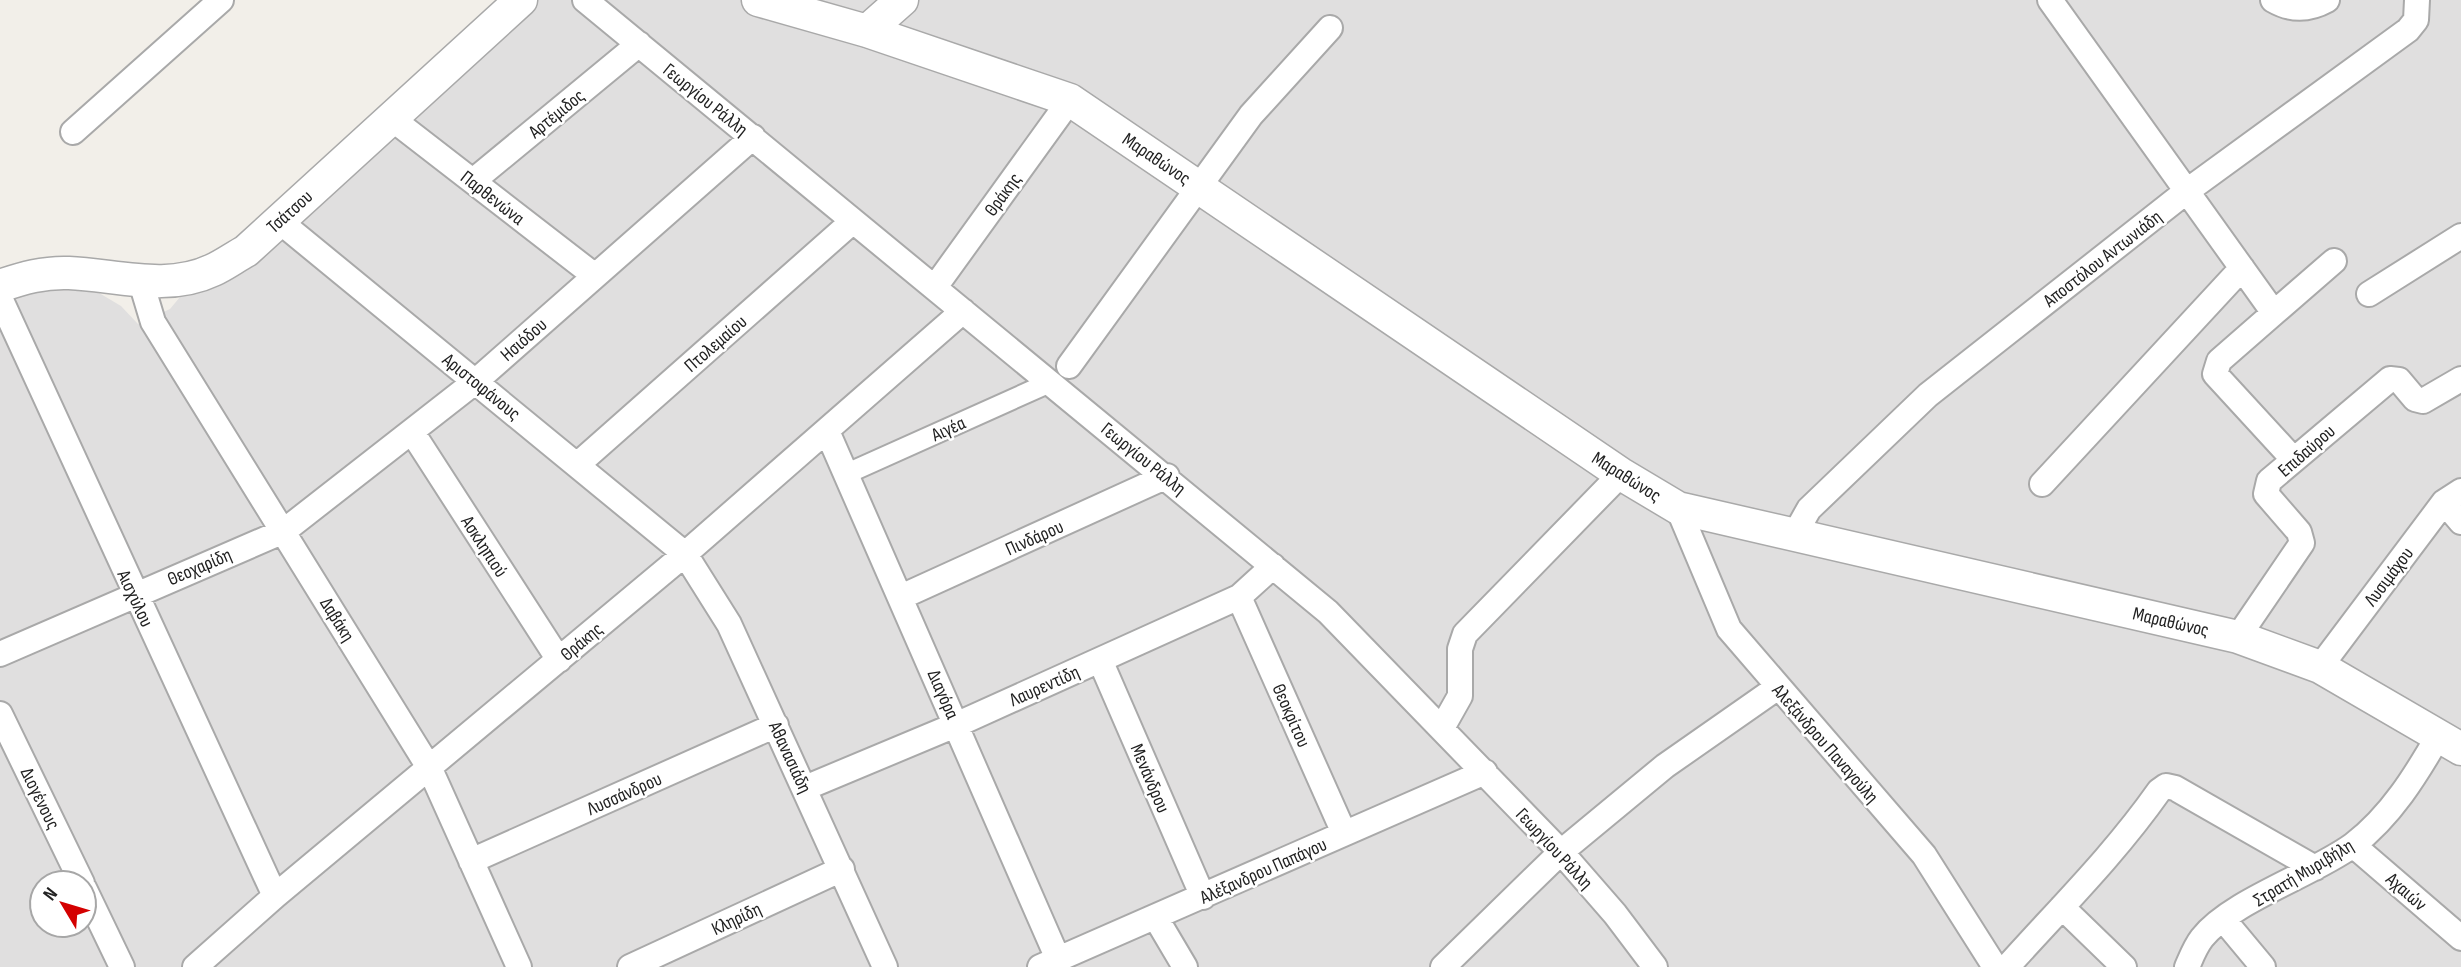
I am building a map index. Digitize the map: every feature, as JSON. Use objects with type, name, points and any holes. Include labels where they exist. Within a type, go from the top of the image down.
[{"type":"street","points":[[73,132],[221,0]]},
{"type":"street","name":"Τσάτσου","points":[[0,286],[33,275],[68,273],[141,282],[178,280],[212,271],[246,251],[521,0]]},
{"type":"street","name":"Γεωργίου Ράλλη","points":[[585,0],[963,311],[1060,374],[1167,477],[1328,612],[1560,852],[1615,914],[1655,967]]},
{"type":"street","name":"Μαραθώνος","points":[[758,0],[867,31],[1070,100],[1621,474],[1678,508],[2238,637],[2320,667],[2450,742]]},
{"type":"street","points":[[867,31],[902,0]]},
{"type":"street","points":[[2050,0],[2274,313]]},
{"type":"street","points":[[2273,0],[2282,5],[2305,9],[2327,0]]},
{"type":"street","name":"Αποστόλου Αντωνιάδη","points":[[1795,534],[1809,509],[1928,395],[2187,191],[2408,30],[2416,20],[2417,0]]},
{"type":"street","points":[[1060,374],[1251,116],[1330,28]]},
{"type":"street","name":"Αρτέμιδος","points":[[473,181],[639,44]]},
{"type":"street","name":"Θράκης","points":[[935,287],[1070,100]]},
{"type":"street","name":"Παρθενώνα","points":[[391,118],[595,276]]},
{"type":"street","name":"Ησιόδου","points":[[284,531],[476,380],[753,137]]},
{"type":"street","name":"Αριστοφάνους","points":[[278,220],[476,380],[685,555]]},
{"type":"street","name":"Πτολεμαίου","points":[[577,465],[853,221]]},
{"type":"street","points":[[2369,294],[2461,236]]},
{"type":"street","points":[[2294,460],[2218,378],[2215,369],[2219,361],[2334,261]]},
{"type":"street","points":[[2042,484],[2242,268]]},
{"type":"street","name":"Δαβάκη","points":[[141,282],[153,322],[430,769],[519,967]]},
{"type":"street","name":"Αισχύλου","points":[[0,298],[275,896]]},
{"type":"street","name":"Θράκης","points":[[195,967],[275,896],[685,555],[963,311]]},
{"type":"street","name":"Αιγέα","points":[[846,474],[1060,374]]},
{"type":"street","name":"Επιδαύρου","points":[[2238,637],[2302,543],[2301,535],[2268,498],[2265,489],[2269,481],[2390,379],[2399,380],[2415,399],[2423,401],[2461,379]]},
{"type":"street","name":"Διαγόρα","points":[[827,431],[958,724],[1049,963]]},
{"type":"street","name":"Ασκληπιού","points":[[412,432],[559,660]]},
{"type":"street","points":[[1442,728],[1460,696],[1461,644],[1465,634],[1621,474]]},
{"type":"street","name":"Πινδάρου","points":[[901,597],[1167,477]]},
{"type":"street","points":[[2453,496],[2461,522]]},
{"type":"street","name":"Λυσιμάχου","points":[[2320,667],[2453,496]]},
{"type":"street","name":"Αλεξάνδρου Παναγούλη","points":[[1678,508],[1729,629],[1924,855],[1995,967]]},
{"type":"street","name":"Θεοχαρίδη","points":[[0,654],[284,531]]},
{"type":"street","name":"Αθανασιάδη","points":[[685,555],[729,624],[885,967]]},
{"type":"street","name":"Λαυρεντίδη","points":[[805,788],[958,724],[1239,597],[1273,566]]},
{"type":"street","name":"Θεοκρίτου","points":[[1239,597],[1345,834]]},
{"type":"street","name":"Μενάνδρου","points":[[1100,660],[1203,897]]},
{"type":"street","points":[[1443,967],[1560,852],[1664,766],[1778,687]]},
{"type":"street","name":"Διογένους","points":[[0,714],[75,869]]},
{"type":"street","name":"Λυσσάνδρου","points":[[471,861],[776,725]]},
{"type":"street","name":"Στρατή Μυριβήλη","points":[[2187,967],[2202,938],[2223,919],[2353,845],[2450,742]]},
{"type":"street","name":"Αλέξανδρου Παπάγου","points":[[1049,963],[1485,772]]},
{"type":"street","points":[[2007,967],[2128,835],[2159,791],[2166,786],[2175,788],[2315,868]]},
{"type":"street","name":"Αχαιών","points":[[2353,845],[2461,938]]},
{"type":"street","name":"Κληρίδη","points":[[630,967],[842,869]]},
{"type":"street","points":[[2062,907],[2124,967]]},
{"type":"street","points":[[98,917],[122,967]]},
{"type":"street","points":[[1156,918],[1185,967]]},
{"type":"street","points":[[2223,919],[2263,967]]},
{"type":"shaded area","points":[[513,0],[2461,0],[2461,967],[0,967],[0,293],[89,287],[121,306],[138,324],[170,309],[185,291],[353,171],[521,22]]}]
